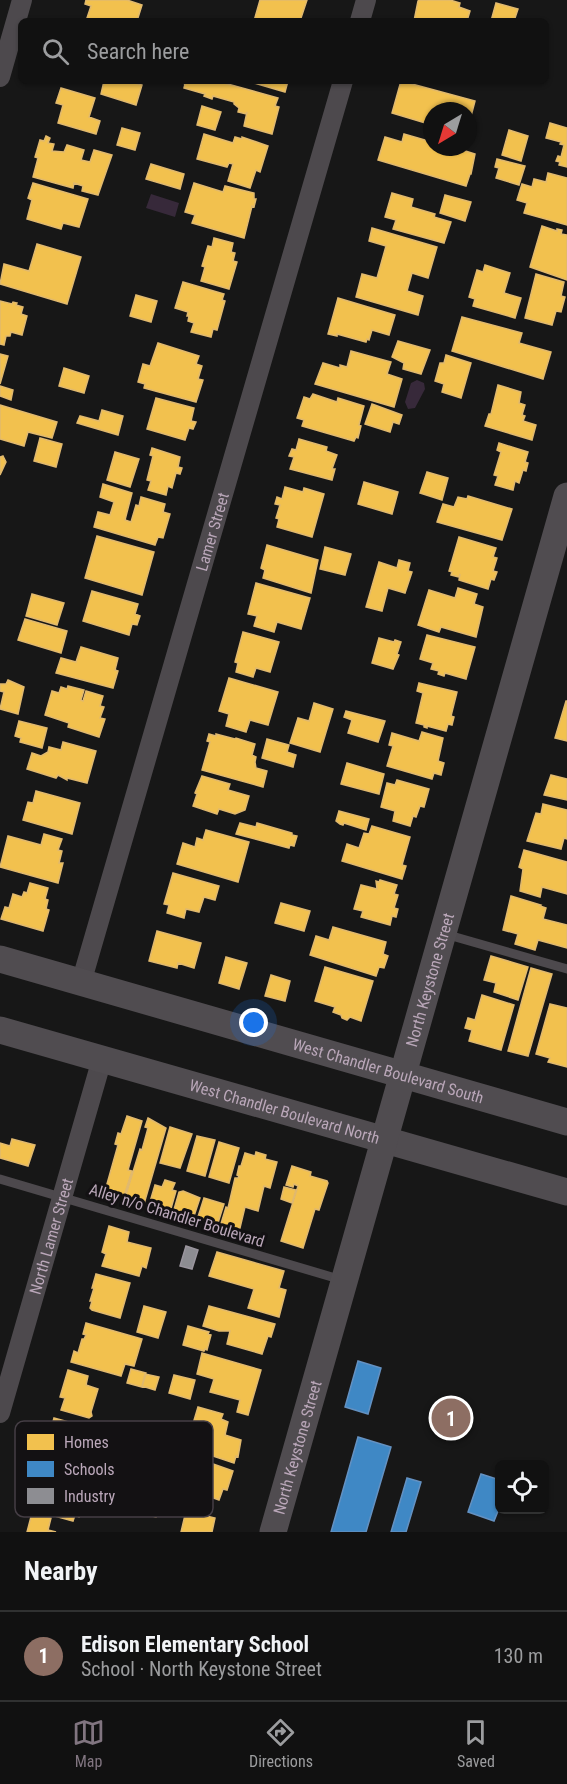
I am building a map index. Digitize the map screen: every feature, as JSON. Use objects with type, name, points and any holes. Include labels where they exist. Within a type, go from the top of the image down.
[{"type":"main road","name":"North Keystone Street","points":[[273,1532],[567,496]]},
{"type":"main road","name":"West Chandler Boulevard South","points":[[0,958],[567,1122]]},
{"type":"main road","name":"West Chandler Boulevard North","points":[[0,1030],[567,1192]]},
{"type":"street","points":[[0,77],[22,0]]},
{"type":"street","points":[[361,18],[366,0]]},
{"type":"street","name":"Lamer Street","points":[[81,983],[342,84]]},
{"type":"street","name":"North Lamer Street","points":[[0,1413],[102,1059]]},
{"type":"lane","points":[[442,933],[567,969]]},
{"type":"lane","name":"Alley n/o Chandler Boulevard","points":[[0,1179],[345,1281]]},
{"type":"shaded area","points":[[151,194],[179,203],[175,217],[146,208]]},
{"type":"shaded area","points":[[417,380],[424,383],[425,389],[415,408],[408,409],[405,402],[411,383]]},
{"type":"building: Homes","points":[[86,0],[127,0],[142,5],[138,18],[87,18],[91,6],[85,4]]},
{"type":"building: Homes","points":[[260,0],[307,0],[301,18],[255,18]]},
{"type":"building: Homes","points":[[450,0],[460,3],[459,7],[470,11],[468,18],[415,18],[418,1]]},
{"type":"building: Homes","points":[[496,3],[518,9],[515,18],[492,18]]},
{"type":"building: Homes","points":[[103,84],[142,85],[136,105],[101,94]]},
{"type":"building: Homes","points":[[185,84],[228,84],[278,98],[275,106],[279,107],[272,134],[244,126],[247,112],[246,114],[238,112],[239,108],[234,102],[213,96],[212,99],[204,96],[205,94],[184,88]]},
{"type":"building: Homes","points":[[257,84],[287,84],[285,92]]},
{"type":"building: Homes","points":[[400,84],[412,84],[475,101],[423,102],[423,122],[392,113]]},
{"type":"building: Homes","points":[[61,88],[95,98],[89,117],[100,121],[96,134],[58,123],[63,105],[56,103]]},
{"type":"building: Homes","points":[[202,106],[221,112],[215,130],[197,125]]},
{"type":"building: Homes","points":[[550,123],[567,128],[567,167],[559,165],[560,162],[556,161],[558,156],[561,157],[564,145],[546,138]]},
{"type":"building: Homes","points":[[122,128],[140,133],[135,150],[117,145]]},
{"type":"building: Homes","points":[[509,130],[528,136],[521,161],[502,155]]},
{"type":"building: Homes","points":[[204,134],[233,143],[235,137],[242,139],[242,137],[268,146],[260,172],[256,170],[250,188],[228,181],[233,164],[229,163],[227,167],[197,159]]},
{"type":"building: Homes","points":[[404,134],[423,139],[423,156],[475,156],[466,186],[378,160],[385,137],[402,142]]},
{"type":"building: Homes","points":[[46,136],[50,138],[48,143],[54,144],[52,151],[64,152],[67,145],[84,150],[81,160],[90,162],[94,150],[112,155],[98,195],[82,191],[83,186],[74,183],[73,188],[33,177],[40,140],[44,141]]},
{"type":"building: Homes","points":[[497,159],[525,166],[519,185],[496,178],[499,168],[495,167]]},
{"type":"building: Homes","points":[[151,164],[184,174],[180,189],[146,179]]},
{"type":"building: Homes","points":[[548,173],[567,178],[567,225],[524,213],[527,203],[517,200],[522,184],[532,187],[534,179],[546,182]]},
{"type":"building: Homes","points":[[33,183],[88,199],[79,227],[63,223],[61,229],[27,219],[32,200],[28,198]]},
{"type":"building: Homes","points":[[194,183],[223,192],[225,186],[254,193],[254,199],[256,199],[244,238],[192,223],[195,215],[185,212]]},
{"type":"building: Homes","points":[[392,193],[413,199],[411,207],[435,214],[434,217],[451,222],[444,243],[393,229],[396,220],[385,217]]},
{"type":"building: Homes","points":[[445,195],[471,202],[465,221],[440,213]]},
{"type":"building: Homes","points":[[542,226],[557,231],[557,229],[562,230],[561,234],[567,235],[567,280],[530,267]]},
{"type":"building: Homes","points":[[372,228],[437,247],[428,278],[412,273],[407,291],[423,296],[418,315],[356,297],[362,274],[377,278],[386,246],[369,241]]},
{"type":"building: Homes","points":[[214,238],[233,243],[231,252],[235,253],[233,261],[237,262],[229,289],[201,281],[205,267],[202,266],[208,246],[212,247]]},
{"type":"building: Homes","points":[[37,244],[81,257],[67,304],[0,284],[4,264],[29,271]]},
{"type":"building: Homes","points":[[485,265],[510,273],[504,293],[521,298],[515,318],[473,306],[475,299],[469,297],[477,270],[483,272]]},
{"type":"building: Homes","points":[[536,274],[564,282],[561,296],[565,297],[561,312],[556,311],[552,325],[525,318]]},
{"type":"building: Homes","points":[[183,282],[224,294],[222,300],[225,301],[217,330],[213,329],[211,337],[191,332],[194,323],[188,321],[188,312],[175,308]]},
{"type":"building: Homes","points":[[136,295],[157,301],[151,322],[130,316]]},
{"type":"building: Homes","points":[[338,298],[395,315],[389,335],[372,330],[366,342],[337,334],[337,336],[328,334]]},
{"type":"building: Homes","points":[[0,301],[17,303],[16,305],[23,307],[21,314],[27,316],[22,335],[11,332],[10,336],[6,336],[4,345],[0,344]]},
{"type":"building: Homes","points":[[462,317],[522,333],[519,343],[551,352],[543,379],[452,351]]},
{"type":"building: Homes","points":[[398,341],[430,350],[421,374],[403,369],[404,363],[392,357]]},
{"type":"building: Homes","points":[[158,343],[199,356],[196,364],[202,366],[198,379],[203,380],[196,402],[144,388],[145,384],[138,382],[143,364],[150,366]]},
{"type":"building: Homes","points":[[351,351],[391,362],[387,374],[402,379],[394,407],[315,384],[323,363],[340,368],[340,365],[347,367]]},
{"type":"building: Homes","points":[[0,354],[8,356],[0,384]]},
{"type":"building: Homes","points":[[446,355],[471,363],[461,398],[442,392],[444,384],[435,381],[440,363],[444,363]]},
{"type":"building: Homes","points":[[64,368],[89,376],[84,393],[59,386]]},
{"type":"building: Homes","points":[[498,385],[521,392],[519,403],[525,405],[523,421],[536,425],[532,440],[485,426],[491,414]]},
{"type":"building: Homes","points":[[0,386],[13,390],[11,400],[0,396]]},
{"type":"building: Homes","points":[[313,394],[337,402],[338,398],[364,406],[358,438],[356,437],[354,441],[302,426],[304,420],[297,418],[304,397],[310,399]]},
{"type":"building: Homes","points":[[156,398],[194,408],[191,421],[196,422],[193,429],[189,428],[185,440],[147,429]]},
{"type":"building: Homes","points":[[372,404],[402,415],[399,424],[393,422],[390,432],[365,424]]},
{"type":"building: Homes","points":[[0,405],[57,422],[52,438],[28,432],[24,446],[0,439]]},
{"type":"building: Homes","points":[[102,410],[123,416],[118,435],[77,423],[80,416],[99,421]]},
{"type":"building: Homes","points":[[40,438],[62,444],[56,467],[34,461]]},
{"type":"building: Homes","points":[[299,439],[327,447],[326,451],[337,455],[332,469],[335,469],[332,480],[290,469],[294,457],[289,456],[292,449],[296,450]]},
{"type":"building: Homes","points":[[499,443],[528,452],[525,462],[528,463],[526,471],[523,470],[519,483],[515,481],[513,490],[495,485],[498,476],[494,475],[501,452],[497,450]]},
{"type":"building: Homes","points":[[152,448],[180,457],[178,467],[182,468],[180,474],[176,473],[172,488],[168,486],[166,495],[148,490],[151,481],[147,480],[153,456],[150,455]]},
{"type":"building: Homes","points":[[115,452],[139,459],[130,487],[107,480]]},
{"type":"building: Homes","points":[[3,456],[6,462],[0,475],[0,457]]},
{"type":"building: Homes","points":[[427,472],[448,478],[442,500],[420,493]]},
{"type":"building: Homes","points":[[364,482],[398,492],[392,514],[358,504]]},
{"type":"building: Homes","points":[[103,484],[132,493],[125,520],[131,522],[141,497],[165,504],[163,512],[170,514],[163,538],[158,537],[155,545],[94,527],[98,512],[110,515],[114,502],[100,497]]},
{"type":"building: Homes","points":[[285,487],[303,492],[304,488],[324,494],[312,537],[277,527],[279,519],[276,518],[280,505],[275,504],[277,497],[282,499]]},
{"type":"building: Homes","points":[[468,496],[512,509],[502,540],[437,522],[443,504],[454,507],[458,497],[467,499]]},
{"type":"building: Homes","points":[[97,536],[154,552],[142,595],[85,578]]},
{"type":"building: Homes","points":[[459,537],[496,548],[493,557],[497,558],[493,571],[497,572],[494,580],[491,579],[488,589],[459,580],[460,574],[459,577],[451,575],[452,572],[449,571]]},
{"type":"building: Homes","points":[[267,545],[318,560],[311,593],[263,578],[265,570],[261,568]]},
{"type":"building: Homes","points":[[325,547],[351,554],[345,575],[320,569]]},
{"type":"building: Homes","points":[[399,560],[410,563],[408,571],[412,572],[405,593],[388,588],[382,611],[366,607],[379,562],[397,568]]},
{"type":"building: Homes","points":[[256,583],[310,598],[301,629],[277,622],[274,632],[254,626],[257,616],[248,614]]},
{"type":"building: Homes","points":[[458,588],[477,594],[474,604],[483,607],[476,637],[441,627],[439,632],[418,625],[429,590],[455,598]]},
{"type":"building: Homes","points":[[92,591],[138,604],[135,614],[140,616],[137,625],[132,624],[129,635],[83,621]]},
{"type":"building: Homes","points":[[32,594],[64,603],[57,625],[26,616]]},
{"type":"building: Homes","points":[[25,619],[67,631],[61,653],[18,640]]},
{"type":"building: Homes","points":[[243,632],[279,642],[270,672],[256,668],[253,677],[236,672],[238,663],[235,662]]},
{"type":"building: Homes","points":[[427,635],[475,647],[466,679],[445,673],[444,676],[438,674],[439,671],[431,669],[433,663],[420,659]]},
{"type":"building: Homes","points":[[379,638],[401,642],[393,669],[372,663]]},
{"type":"building: Homes","points":[[81,647],[118,658],[115,670],[118,671],[113,688],[56,673],[61,658],[76,662]]},
{"type":"building: Homes","points":[[229,678],[278,692],[268,725],[250,720],[246,732],[226,726],[229,714],[219,711]]},
{"type":"building: Homes","points":[[8,680],[24,687],[18,714],[0,709],[4,692],[0,691],[0,684],[6,684]]},
{"type":"building: Homes","points":[[419,683],[457,692],[451,716],[454,717],[452,725],[448,724],[446,731],[427,726],[427,728],[416,723],[423,693],[417,691]]},
{"type":"building: Homes","points":[[68,686],[84,690],[81,700],[83,701],[86,691],[103,696],[100,706],[104,707],[100,718],[105,719],[99,737],[68,727],[69,723],[45,715],[52,691],[59,693],[61,687],[67,689]]},
{"type":"building: Homes","points":[[567,701],[567,741],[555,738]]},
{"type":"building: Homes","points":[[314,703],[333,709],[320,752],[290,743],[298,718],[309,721]]},
{"type":"building: Homes","points":[[346,711],[385,721],[378,742],[348,733],[352,720],[344,717]]},
{"type":"building: Homes","points":[[19,721],[47,728],[42,748],[20,742],[21,738],[15,736]]},
{"type":"building: Homes","points":[[422,732],[443,738],[438,761],[444,763],[441,775],[434,773],[432,779],[387,766],[393,746],[389,745],[392,733],[419,741]]},
{"type":"building: Homes","points":[[209,734],[236,738],[255,744],[252,755],[256,757],[256,768],[267,771],[263,787],[202,770],[210,742],[207,741]]},
{"type":"building: Homes","points":[[267,739],[289,745],[287,752],[296,755],[293,767],[262,758]]},
{"type":"building: Homes","points":[[63,742],[96,751],[87,783],[67,778],[67,780],[58,775],[56,778],[27,769],[32,753],[41,756],[48,752],[49,747],[61,750]]},
{"type":"building: Homes","points":[[347,763],[384,774],[379,794],[341,784]]},
{"type":"building: Homes","points":[[551,775],[567,779],[567,800],[544,795]]},
{"type":"building: Homes","points":[[202,776],[230,784],[228,790],[249,796],[245,810],[235,814],[219,809],[217,814],[193,806],[197,794],[195,793]]},
{"type":"building: Homes","points":[[397,780],[429,789],[424,807],[420,806],[410,826],[393,821],[395,811],[381,807],[387,783],[395,785]]},
{"type":"building: Homes","points":[[36,791],[80,803],[72,834],[23,820],[28,802],[33,803]]},
{"type":"building: Homes","points":[[543,804],[567,810],[567,839],[564,838],[561,849],[527,841],[536,813],[541,814]]},
{"type":"building: Homes","points":[[339,811],[369,819],[366,830],[344,823],[340,824],[336,821]]},
{"type":"building: Homes","points":[[240,823],[256,827],[257,823],[292,833],[297,836],[294,846],[290,845],[289,848],[236,834]]},
{"type":"building: Homes","points":[[372,826],[410,837],[402,865],[406,866],[402,879],[342,861],[347,844],[359,848],[364,833],[369,834]]},
{"type":"building: Homes","points":[[206,830],[249,842],[238,882],[177,864],[183,843],[195,847],[197,838],[203,840]]},
{"type":"building: Homes","points":[[44,834],[62,839],[58,850],[62,851],[59,863],[63,863],[58,883],[0,867],[8,836],[41,845]]},
{"type":"building: Homes","points":[[524,850],[567,862],[567,894],[542,887],[540,897],[520,891],[523,869],[519,867]]},
{"type":"building: Homes","points":[[173,873],[219,886],[215,900],[204,897],[199,912],[186,909],[184,918],[167,913],[169,905],[164,904]]},
{"type":"building: Homes","points":[[376,881],[397,885],[394,894],[398,895],[394,908],[398,909],[396,917],[392,916],[390,925],[361,917],[363,911],[354,909],[361,885],[377,889]]},
{"type":"building: Homes","points":[[30,883],[48,888],[45,899],[48,900],[46,909],[49,910],[43,931],[1,919],[5,907],[9,908],[13,894],[22,897],[24,892],[27,893]]},
{"type":"building: Homes","points":[[511,896],[541,905],[546,908],[543,919],[567,925],[567,948],[538,940],[535,950],[515,944],[518,934],[503,930]]},
{"type":"building: Homes","points":[[281,903],[310,911],[304,931],[275,923]]},
{"type":"building: Homes","points":[[333,927],[386,942],[383,954],[388,956],[384,968],[379,967],[376,976],[310,955],[316,936],[329,940]]},
{"type":"building: Homes","points":[[157,931],[201,943],[194,968],[178,963],[177,968],[149,961]]},
{"type":"building: Homes","points":[[491,956],[528,967],[518,1000],[494,992],[496,983],[484,980]]},
{"type":"building: Homes","points":[[226,957],[247,963],[239,989],[219,983]]},
{"type":"building: Homes","points":[[325,967],[373,981],[361,1021],[350,1017],[347,1020],[342,1018],[341,1015],[333,1012],[335,1007],[315,1001]]},
{"type":"building: Homes","points":[[531,968],[552,974],[528,1056],[508,1051]]},
{"type":"building: Homes","points":[[271,975],[290,981],[285,1001],[265,996]]},
{"type":"building: Homes","points":[[482,995],[514,1005],[501,1050],[469,1041],[472,1030],[465,1028],[468,1018],[475,1020]]},
{"type":"building: Homes","points":[[550,1004],[567,1008],[567,1067],[548,1062],[550,1058],[536,1054]]},
{"type":"building: Homes","points":[[127,1116],[142,1121],[128,1170],[132,1171],[124,1196],[105,1191],[118,1145],[115,1144],[118,1133],[121,1134]]},
{"type":"building: Homes","points":[[148,1118],[166,1128],[144,1204],[125,1198],[140,1149],[142,1150],[148,1128],[145,1127]]},
{"type":"building: Homes","points":[[170,1127],[192,1134],[180,1168],[160,1163]]},
{"type":"building: Homes","points":[[197,1136],[215,1140],[205,1176],[187,1171]]},
{"type":"building: Homes","points":[[12,1139],[35,1145],[28,1166],[0,1158],[0,1143],[10,1146]]},
{"type":"building: Homes","points":[[219,1142],[239,1148],[229,1183],[209,1177]]},
{"type":"building: Homes","points":[[256,1152],[266,1155],[265,1159],[277,1162],[270,1188],[264,1186],[258,1211],[245,1207],[239,1232],[220,1227],[245,1153],[255,1156]]},
{"type":"building: Homes","points":[[292,1166],[311,1172],[310,1176],[328,1183],[319,1210],[315,1209],[303,1248],[281,1241],[298,1186],[286,1185]]},
{"type":"building: Homes","points":[[165,1180],[175,1183],[172,1190],[176,1191],[170,1212],[149,1205],[155,1185],[162,1187]]},
{"type":"building: Homes","points":[[284,1187],[296,1190],[292,1203],[281,1199]]},
{"type":"building: Homes","points":[[183,1191],[200,1198],[193,1219],[173,1213],[179,1192]]},
{"type":"building: Homes","points":[[204,1198],[224,1204],[217,1226],[197,1220]]},
{"type":"building: Homes","points":[[109,1226],[129,1232],[127,1242],[151,1248],[146,1268],[142,1266],[139,1276],[102,1266],[106,1254],[102,1252]]},
{"type":"building: Homes","points":[[217,1252],[284,1271],[279,1288],[286,1290],[279,1317],[248,1308],[254,1289],[209,1276]]},
{"type":"building: Homes","points":[[96,1274],[130,1283],[120,1318],[90,1308]]},
{"type":"building: Homes","points":[[144,1306],[166,1312],[158,1338],[137,1332]]},
{"type":"building: Homes","points":[[209,1306],[275,1324],[262,1354],[227,1344],[230,1331],[219,1331],[203,1326]]},
{"type":"building: Homes","points":[[86,1323],[142,1339],[134,1366],[125,1364],[121,1376],[71,1362],[74,1351],[78,1353],[82,1339],[86,1335],[83,1334]]},
{"type":"building: Homes","points":[[188,1326],[209,1332],[208,1334],[211,1335],[207,1350],[183,1345]]},
{"type":"building: Homes","points":[[202,1353],[261,1370],[248,1415],[237,1412],[240,1400],[210,1392],[214,1379],[197,1374]]},
{"type":"building: Homes","points":[[131,1369],[146,1373],[142,1387],[127,1383]]},
{"type":"building: Homes","points":[[68,1370],[88,1376],[86,1385],[98,1389],[91,1412],[92,1416],[89,1418],[61,1410],[65,1398],[60,1397]]},
{"type":"building: Homes","points":[[145,1374],[159,1377],[155,1390],[142,1386]]},
{"type":"building: Homes","points":[[174,1375],[195,1380],[190,1399],[169,1393]]},
{"type":"building: Homes","points":[[198,1407],[223,1414],[221,1419],[228,1422],[225,1435],[241,1440],[238,1457],[236,1456],[234,1463],[213,1456],[213,1421],[194,1421]]},
{"type":"building: Homes","points":[[213,1464],[233,1471],[227,1490],[223,1489],[219,1500],[213,1498]]},
{"type":"building: Homes","points":[[31,1517],[47,1517],[51,1518],[48,1530],[56,1532],[27,1532]]},
{"type":"building: Homes","points":[[58,1517],[74,1517],[73,1521]]},
{"type":"building: Homes","points":[[185,1517],[215,1518],[212,1532],[181,1532]]},
{"type":"building: Schools","points":[[358,1361],[381,1368],[368,1414],[345,1407]]},
{"type":"building: Schools","points":[[358,1437],[391,1447],[366,1532],[331,1532]]},
{"type":"building: Schools","points":[[481,1474],[495,1478],[497,1514],[494,1521],[468,1512]]},
{"type":"building: Schools","points":[[407,1478],[421,1482],[406,1532],[391,1532]]},
{"type":"building: Industry","points":[[186,1246],[198,1250],[192,1269],[180,1266]]},
{"type":"place","name":"Edison Elementary School","points":[[451,1418]]}]
